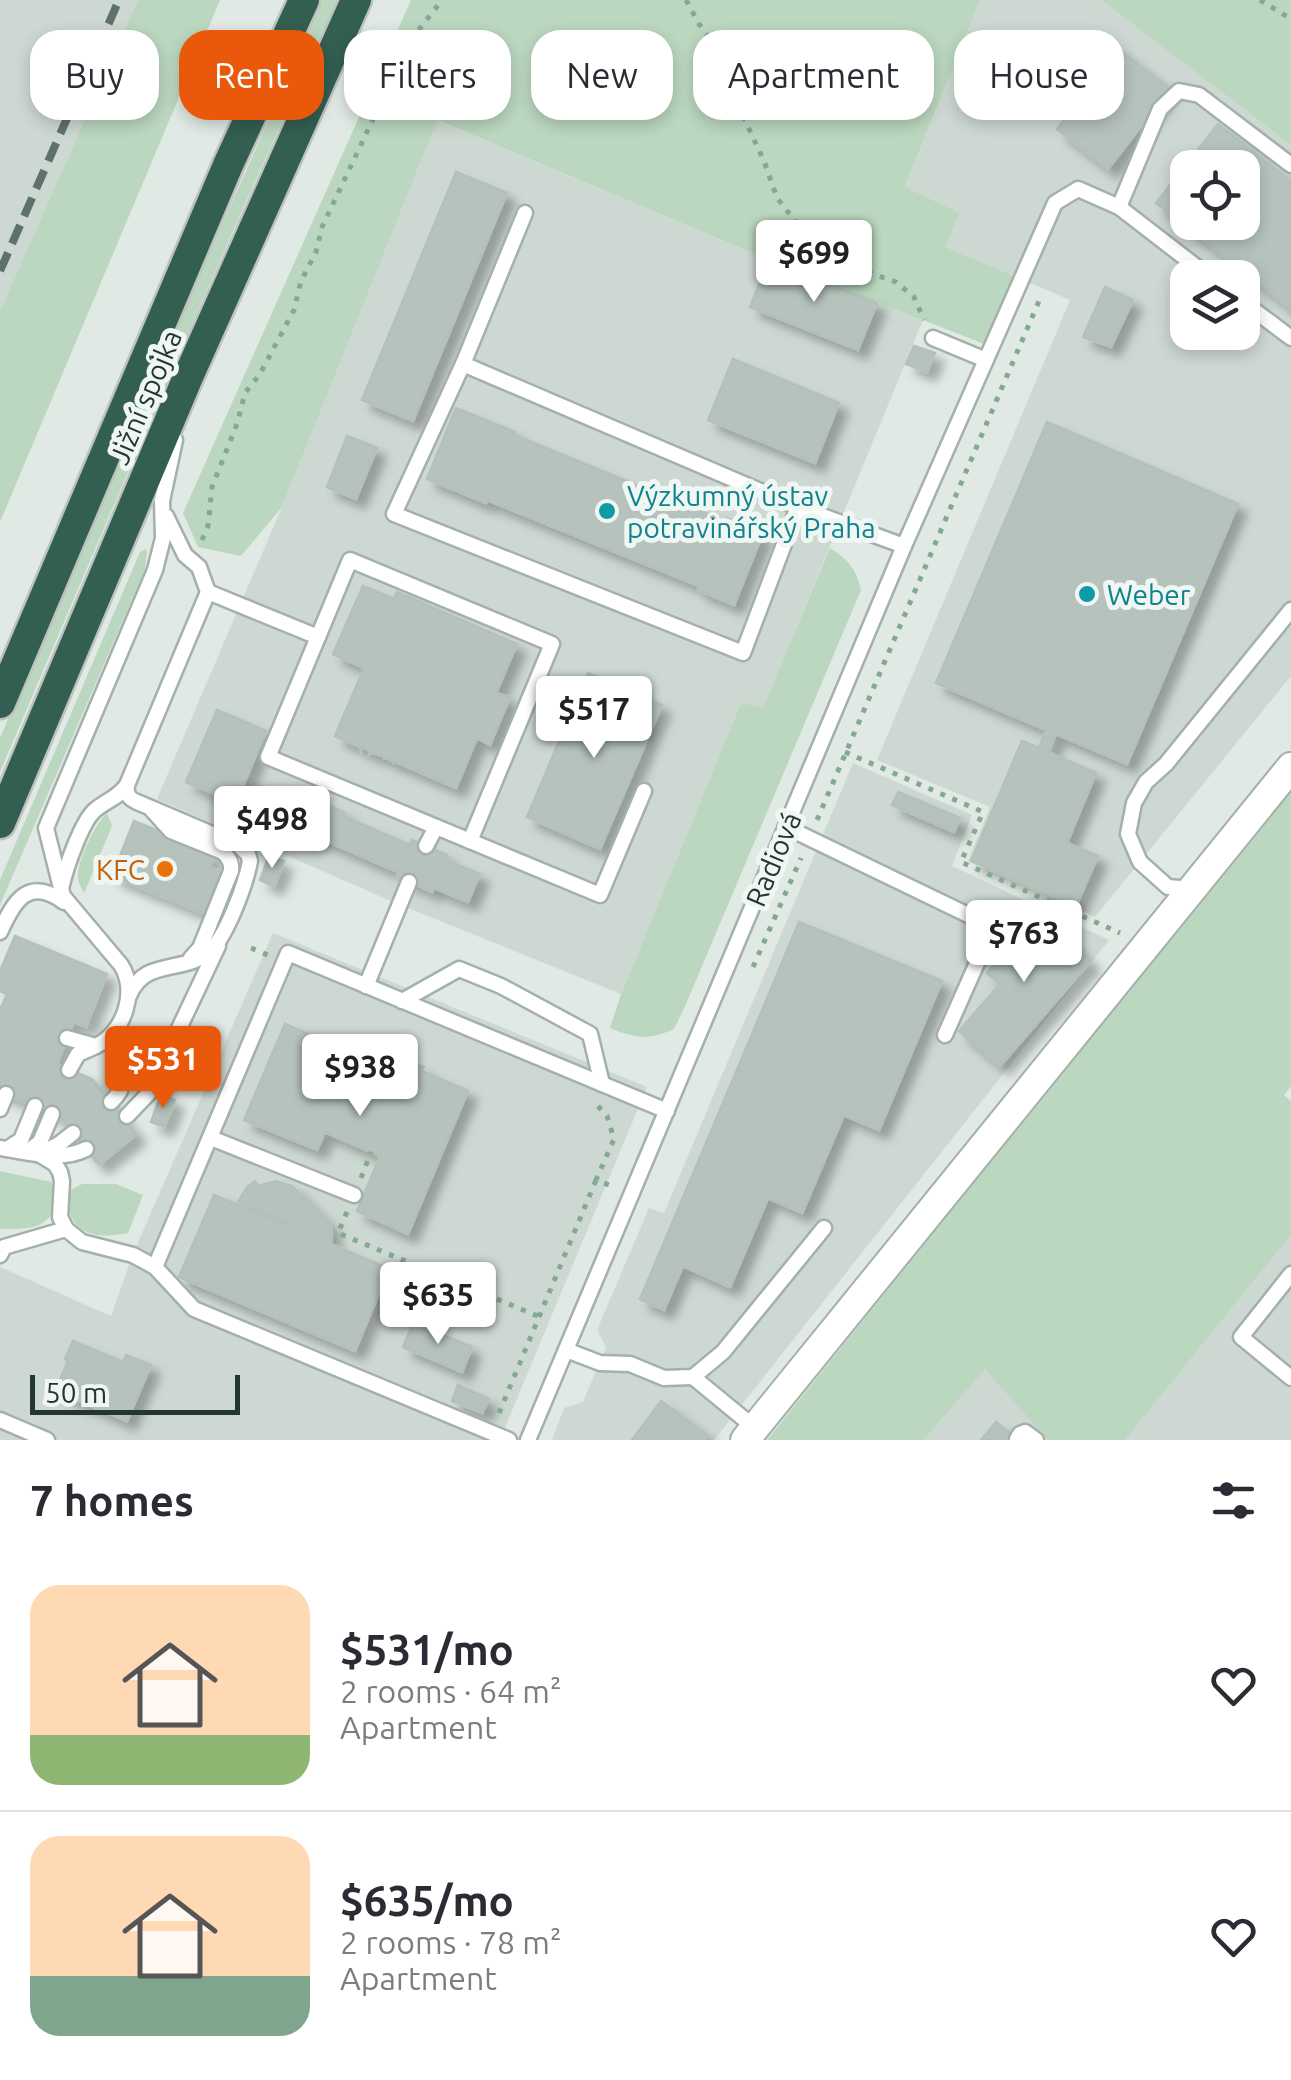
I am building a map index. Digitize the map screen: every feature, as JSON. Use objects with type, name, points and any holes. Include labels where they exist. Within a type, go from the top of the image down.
[{"type":"highway","name":"Jižní spojka","points":[[0,703],[220,183],[304,0]]},
{"type":"highway","name":"Jižní spojka","points":[[0,823],[188,377],[356,0]]},
{"type":"street","points":[[750,1434],[1291,766]]},
{"type":"lane","points":[[1187,260],[1118,207],[1160,109],[1179,91],[1199,94],[1291,164]]},
{"type":"lane","name":"Radiová","points":[[528,1440],[904,546],[1055,203],[1078,189],[1118,207]]},
{"type":"lane","points":[[524,213],[463,364],[394,514],[743,652],[798,507]]},
{"type":"lane","points":[[1260,315],[1291,338]]},
{"type":"lane","points":[[933,338],[986,360]]},
{"type":"lane","points":[[463,364],[798,507],[904,546]]},
{"type":"lane","points":[[66,901],[46,834],[47,823],[155,570],[164,538],[162,501],[188,377]]},
{"type":"lane","points":[[66,901],[64,877],[88,817],[116,798],[127,784],[208,592],[199,567],[185,555],[164,514],[162,501]]},
{"type":"lane","points":[[470,841],[552,644],[350,560],[268,757],[436,827],[600,895],[644,791]]},
{"type":"lane","points":[[208,592],[318,638]]},
{"type":"lane","points":[[1192,889],[1168,887],[1140,862],[1128,834],[1134,803],[1146,782],[1166,764],[1291,610]]},
{"type":"lane","points":[[116,1030],[115,1046],[132,1105],[126,1118],[148,1094],[250,867],[248,854],[238,845],[128,796],[127,784]]},
{"type":"lane","points":[[149,807],[171,831],[222,852],[232,866],[200,948],[177,966]]},
{"type":"lane","points":[[426,846],[436,827]]},
{"type":"lane","points":[[786,827],[993,927],[945,1034]]},
{"type":"lane","points":[[366,986],[409,882]]},
{"type":"lane","points":[[0,932],[12,906],[28,893],[46,891],[66,901],[121,965],[129,997]]},
{"type":"lane","points":[[69,1070],[78,1054],[77,1043],[111,1037],[134,984],[146,974],[197,960],[220,940]]},
{"type":"lane","points":[[155,1267],[288,954],[666,1111]]},
{"type":"lane","points":[[402,1001],[459,969],[502,986],[590,1034],[602,1084]]},
{"type":"lane","points":[[110,1102],[122,1088],[124,1073]]},
{"type":"lane","points":[[0,1109],[6,1094]]},
{"type":"lane","points":[[3,1149],[21,1140],[35,1106]]},
{"type":"lane","points":[[32,1152],[52,1114]]},
{"type":"lane","points":[[32,1152],[52,1148],[72,1133]]},
{"type":"lane","points":[[211,1138],[354,1195]]},
{"type":"lane","points":[[3,1149],[70,1156],[86,1149]]},
{"type":"lane","points":[[32,1152],[55,1164],[60,1172],[60,1217],[66,1229],[82,1242],[134,1254],[155,1267],[194,1310],[509,1440]]},
{"type":"lane","points":[[566,1350],[600,1363],[630,1364],[664,1378],[693,1377],[724,1352],[824,1228]]},
{"type":"lane","points":[[0,1255],[4,1246],[66,1229]]},
{"type":"lane","points":[[1291,1274],[1240,1337],[1291,1378]]},
{"type":"lane","points":[[693,1377],[750,1434]]},
{"type":"lane","points":[[0,1420],[47,1440]]},
{"type":"lane","points":[[1017,1439],[1025,1432],[1036,1440]]},
{"type":"path","points":[[189,558],[208,526],[212,487],[237,424],[244,393],[260,374],[294,310],[322,227],[410,41],[442,0]]},
{"type":"path","points":[[686,0],[714,43],[777,198],[808,237],[853,267],[896,282],[914,297],[933,338]]},
{"type":"path","points":[[1260,0],[1291,20]]},
{"type":"path","points":[[845,752],[983,812],[962,862],[1128,937]]},
{"type":"path","points":[[371,1152],[338,1233],[540,1317]]},
{"type":"path","points":[[491,1433],[596,1180]]},
{"type":"shaded area","points":[[0,0],[138,0],[125,30],[30,30],[30,120],[85,120],[0,311]]},
{"type":"shaded area","points":[[980,0],[1101,0],[1291,145],[1291,676],[1095,917],[968,861],[990,807],[877,760],[1070,300],[945,247],[905,188],[954,65],[954,120],[1124,120],[1124,30],[968,30]]},
{"type":"shaded area","points":[[436,120],[769,260],[923,320],[763,709],[741,703],[621,994],[398,904],[157,799],[282,507]]},
{"type":"shaded area","points":[[853,763],[972,815],[952,866],[1109,940],[714,1440],[552,1440],[564,1408],[583,1402],[606,1347],[597,1330],[649,1208],[664,1213]]},
{"type":"shaded area","points":[[273,933],[647,1087],[503,1440],[0,1440],[0,1267],[111,1316],[133,1254]]},
{"type":"shaded area","points":[[1291,1235],[1291,1440],[1125,1440]]},
{"type":"shaded area","points":[[985,1368],[1048,1440],[923,1440]]},
{"type":"green space","points":[[138,0],[220,0],[207,30],[179,30],[179,97],[0,522],[0,311],[85,120],[159,120],[159,30],[125,30]]},
{"type":"green space","points":[[322,0],[338,0],[324,31],[309,30]]},
{"type":"green space","points":[[411,0],[980,0],[968,30],[954,30],[954,65],[934,115],[934,30],[693,30],[693,120],[932,120],[905,187],[959,213],[945,247],[1021,279],[992,347],[774,262],[437,120],[511,120],[511,30],[398,30]]},
{"type":"green space","points":[[1101,0],[1291,0],[1291,145]]},
{"type":"green space","points":[[269,120],[283,120],[0,772],[0,738],[119,456]]},
{"type":"green space","points":[[358,120],[437,120],[282,507],[241,556],[198,547],[183,513]]},
{"type":"green space","points":[[830,548],[850,565],[861,590],[686,1004],[674,1029],[665,1033],[642,1037],[610,1028],[741,703],[763,708]]},
{"type":"green space","points":[[145,549],[145,569],[0,905],[0,880],[140,552]]},
{"type":"green space","points":[[1291,788],[1291,1086],[1284,1095],[1291,1101],[1291,1235],[1125,1440],[1048,1440],[985,1369],[923,1440],[767,1440]]},
{"type":"green space","points":[[107,813],[112,826],[84,893],[78,878],[81,862]]},
{"type":"green space","points":[[0,1171],[51,1182],[56,1202],[51,1215],[33,1227],[0,1229]]},
{"type":"green space","points":[[82,1184],[116,1184],[143,1195],[128,1233],[96,1235],[74,1222],[66,1201],[71,1190]]},
{"type":"building","points":[[1124,53],[1170,89],[1108,169],[1057,129],[1064,120],[1124,120]]},
{"type":"building","points":[[1218,124],[1251,150],[1198,150]]},
{"type":"building","points":[[1260,157],[1291,181],[1291,309],[1260,285],[1260,260],[1229,260],[1203,240],[1260,240]]},
{"type":"building","points":[[456,172],[507,193],[413,421],[362,400]]},
{"type":"building","points":[[1170,185],[1170,214],[1156,203]]},
{"type":"building","points":[[769,260],[877,303],[858,350],[750,307]]},
{"type":"building","points":[[1105,287],[1133,300],[1111,347],[1083,337]]},
{"type":"building","points":[[914,346],[935,353],[927,372],[906,364]]},
{"type":"building","points":[[733,359],[839,403],[815,463],[708,420]]},
{"type":"building","name":"Výzkumný ústav potravinářský Praha","points":[[456,408],[725,521],[727,518],[763,533],[734,605],[698,590],[699,586],[427,479]]},
{"type":"building","name":"Weber","points":[[1047,422],[1238,504],[1127,764],[1056,734],[1048,752],[1096,773],[1067,843],[1098,856],[1076,906],[971,861],[1022,741],[1039,748],[1046,730],[936,683]]},
{"type":"building","points":[[347,436],[377,448],[356,499],[327,487]]},
{"type":"building","points":[[363,586],[394,599],[397,592],[517,644],[496,693],[510,697],[490,745],[477,738],[456,788],[335,736],[364,668],[333,654]]},
{"type":"building","points":[[588,673],[662,705],[600,849],[527,817]]},
{"type":"building","points":[[217,710],[266,731],[236,803],[186,782]]},
{"type":"building","points":[[898,792],[960,818],[954,832],[892,805]]},
{"type":"building","points":[[309,797],[410,845],[412,840],[447,855],[446,860],[480,874],[468,902],[434,888],[432,892],[397,876],[398,872],[296,828]]},
{"type":"building","name":"KFC","points":[[134,821],[215,854],[210,867],[223,872],[206,914],[112,876]]},
{"type":"building","points":[[269,856],[284,861],[274,886],[260,880]]},
{"type":"building","points":[[1027,905],[1091,961],[1000,1066],[959,1031],[1000,984],[987,973],[1007,950],[996,941]]},
{"type":"building","points":[[799,922],[942,981],[879,1130],[737,1070]]},
{"type":"building","points":[[15,936],[107,974],[86,1027],[0,991],[0,971]]},
{"type":"building","points":[[7,994],[74,1021],[57,1064],[0,1041],[0,1010]]},
{"type":"building","points":[[285,1024],[357,1055],[349,1073],[404,1097],[418,1065],[424,1067],[422,1071],[468,1091],[408,1234],[357,1211],[380,1156],[325,1132],[317,1150],[244,1120]]},
{"type":"building","points":[[0,1041],[92,1079],[137,1134],[99,1165],[60,1117],[0,1092]]},
{"type":"building","points":[[737,1070],[844,1115],[802,1213],[768,1198],[730,1287],[683,1266],[664,1310],[640,1299]]},
{"type":"building","points":[[161,1094],[175,1100],[164,1127],[151,1122]]},
{"type":"building","points":[[255,1181],[258,1186],[276,1181],[292,1186],[330,1224],[331,1244],[389,1269],[355,1351],[179,1277],[214,1195],[285,1225],[286,1222],[238,1202]]},
{"type":"building","points":[[413,1323],[472,1347],[462,1372],[403,1347]]},
{"type":"building","points":[[73,1341],[123,1362],[126,1355],[151,1365],[127,1421],[55,1391]]},
{"type":"building","points":[[458,1385],[489,1399],[482,1413],[452,1401]]},
{"type":"building","points":[[661,1401],[708,1436],[705,1440],[632,1440]]},
{"type":"building","points":[[996,1422],[1018,1440],[981,1440]]},
{"type":"railway","points":[[0,271],[119,0]]},
{"type":"place","name":"Výzkumný ústav potravinářský Praha","points":[[607,511]]},
{"type":"place","name":"Weber","points":[[1087,594]]},
{"type":"place","name":"KFC","points":[[165,869]]}]
